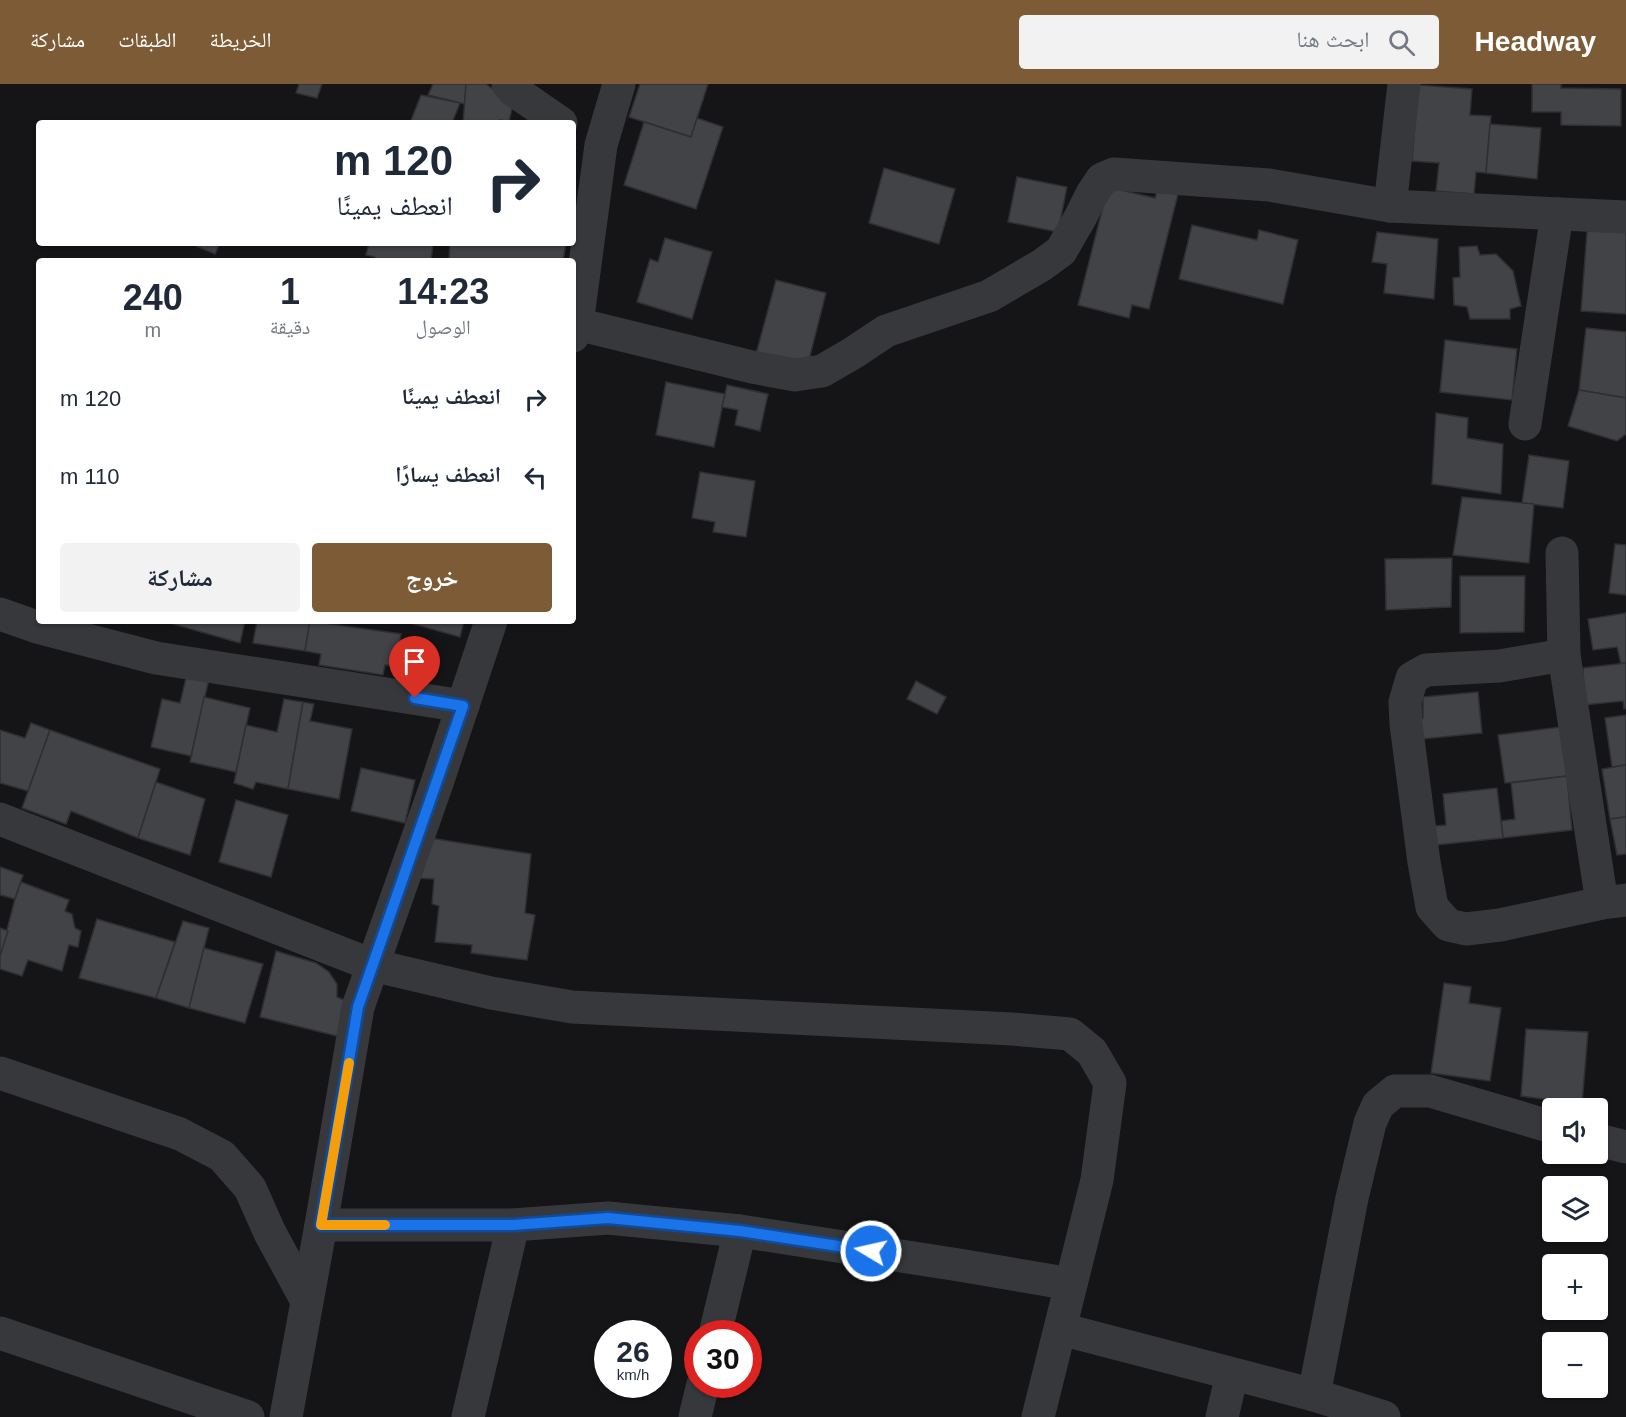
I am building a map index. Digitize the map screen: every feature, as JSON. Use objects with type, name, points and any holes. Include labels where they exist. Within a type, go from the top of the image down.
[{"type":"street","points":[[508,84],[557,120]]},
{"type":"street","points":[[576,323],[601,145],[620,84]]},
{"type":"street","points":[[1390,206],[1404,84]]},
{"type":"street","points":[[576,132],[601,145]]},
{"type":"street","points":[[576,330],[795,375],[822,371],[886,331],[989,296],[1042,265],[1061,250],[1102,179],[1114,174],[1269,185],[1390,206],[1626,217]]},
{"type":"street","points":[[1525,424],[1557,214]]},
{"type":"street","points":[[1562,553],[1564,655],[1614,901],[1500,925],[1467,929],[1448,925],[1432,907],[1424,862],[1406,724],[1405,702],[1412,678],[1426,670],[1499,666],[1564,655]]},
{"type":"street","points":[[0,614],[37,627],[156,658],[463,706]]},
{"type":"street","points":[[286,1417],[358,1007],[490,624]]},
{"type":"street","points":[[0,819],[372,965],[491,993],[572,1007],[1012,1029],[1070,1034],[1092,1052],[1110,1083],[1096,1180],[1038,1417]]},
{"type":"street","points":[[0,1073],[180,1134],[222,1156],[250,1188],[270,1233],[307,1300]]},
{"type":"street","points":[[1314,1395],[1352,1198],[1370,1123],[1378,1105],[1395,1091],[1430,1090],[1542,1124]]},
{"type":"street","points":[[1608,1142],[1626,1147]]},
{"type":"street","points":[[321,1225],[513,1225],[608,1218],[740,1231],[1071,1284]]},
{"type":"street","points":[[468,1417],[513,1225]]},
{"type":"street","points":[[718,1320],[740,1231]]},
{"type":"street","points":[[1061,1329],[1314,1395],[1384,1417]]},
{"type":"street","points":[[0,1333],[248,1417]]},
{"type":"street","points":[[1222,1417],[1232,1374]]},
{"type":"street","points":[[695,1417],[700,1398]]},
{"type":"building","points":[[299,84],[322,84],[317,98],[296,93]]},
{"type":"building","points":[[433,84],[466,84],[465,104],[428,95]]},
{"type":"building","points":[[466,84],[486,84],[513,104],[509,120],[463,120]]},
{"type":"building","points":[[640,84],[708,84],[691,137],[629,117]]},
{"type":"building","points":[[1532,84],[1561,84],[1561,88],[1621,89],[1621,126],[1561,125],[1561,112],[1532,112]]},
{"type":"building","points":[[1418,85],[1472,89],[1470,115],[1491,116],[1486,173],[1476,172],[1474,194],[1436,191],[1439,163],[1412,161]]},
{"type":"building","points":[[421,95],[460,103],[453,120],[411,120]]},
{"type":"building","points":[[697,118],[723,127],[696,209],[624,185],[644,122],[691,137]]},
{"type":"building","points":[[1490,124],[1541,128],[1537,179],[1486,173]]},
{"type":"building","points":[[884,168],[955,189],[939,244],[869,223]]},
{"type":"building","points":[[1017,177],[1067,187],[1058,232],[1008,222]]},
{"type":"building","points":[[1108,187],[1155,198],[1158,188],[1178,194],[1149,309],[1132,305],[1129,318],[1078,305]]},
{"type":"building","points":[[1192,225],[1257,240],[1259,230],[1298,240],[1283,304],[1179,279]]},
{"type":"building","points":[[1587,231],[1626,232],[1626,314],[1581,311]]},
{"type":"building","points":[[1377,232],[1438,239],[1434,299],[1384,293],[1387,264],[1372,262]]},
{"type":"building","points":[[665,238],[712,252],[692,319],[637,302],[650,259],[658,262]]},
{"type":"building","points":[[196,246],[219,246],[215,254]]},
{"type":"building","points":[[368,246],[433,246],[431,258],[375,258],[366,255]]},
{"type":"building","points":[[450,246],[566,246],[564,258],[449,258]]},
{"type":"building","points":[[1477,246],[1480,255],[1496,254],[1513,271],[1521,306],[1510,309],[1510,319],[1470,319],[1467,307],[1454,305],[1453,278],[1460,277],[1459,247]]},
{"type":"building","points":[[776,280],[826,293],[808,364],[756,354]]},
{"type":"building","points":[[1586,328],[1626,332],[1626,398],[1579,390]]},
{"type":"building","points":[[1445,340],[1517,349],[1512,400],[1440,392]]},
{"type":"building","points":[[666,382],[725,394],[714,447],[656,435]]},
{"type":"building","points":[[727,385],[768,394],[760,431],[735,425],[738,410],[722,407]]},
{"type":"building","points":[[1579,390],[1626,398],[1626,434],[1617,441],[1568,426]]},
{"type":"building","points":[[1436,413],[1468,418],[1467,438],[1503,444],[1501,494],[1432,484]]},
{"type":"building","points":[[1529,455],[1569,461],[1563,508],[1522,503]]},
{"type":"building","points":[[700,472],[755,481],[746,537],[713,532],[715,522],[692,518]]},
{"type":"building","points":[[1462,497],[1534,504],[1529,563],[1453,555]]},
{"type":"building","points":[[1615,544],[1626,545],[1626,595],[1609,593]]},
{"type":"building","points":[[1452,558],[1451,607],[1386,610],[1385,559]]},
{"type":"building","points":[[1460,576],[1525,576],[1524,632],[1460,633]]},
{"type":"building","points":[[1626,613],[1626,663],[1621,664],[1617,647],[1593,650],[1588,619]]},
{"type":"building","points":[[173,624],[244,624],[240,643]]},
{"type":"building","points":[[256,624],[310,624],[305,651],[253,643]]},
{"type":"building","points":[[310,624],[331,624],[401,634],[396,666],[385,665],[383,675],[319,665],[321,654],[305,651]]},
{"type":"building","points":[[414,624],[463,624],[460,637]]},
{"type":"building","points":[[1626,663],[1626,708],[1624,709],[1623,701],[1584,705],[1583,668]]},
{"type":"building","points":[[187,674],[209,679],[191,756],[151,747],[162,699],[180,703]]},
{"type":"building","points":[[916,681],[946,697],[937,714],[907,699]]},
{"type":"building","points":[[1478,692],[1482,733],[1422,739],[1419,720],[1423,718],[1423,697]]},
{"type":"building","points":[[204,697],[250,708],[236,772],[190,762]]},
{"type":"building","points":[[284,699],[303,702],[288,789],[256,782],[253,789],[234,783],[246,725],[277,732]]},
{"type":"building","points":[[303,702],[314,704],[310,721],[352,729],[339,799],[288,789]]},
{"type":"building","points":[[1626,715],[1626,765],[1612,767],[1605,718]]},
{"type":"building","points":[[31,723],[50,730],[28,791],[0,783],[0,730],[25,738]]},
{"type":"building","points":[[1560,727],[1567,776],[1505,783],[1498,735]]},
{"type":"building","points":[[50,730],[160,769],[138,838],[71,811],[66,824],[22,808]]},
{"type":"building","points":[[1626,765],[1626,817],[1610,819],[1602,769]]},
{"type":"building","points":[[361,768],[415,780],[405,823],[351,811]]},
{"type":"building","points":[[1567,776],[1572,830],[1503,838],[1501,821],[1515,819],[1511,783]]},
{"type":"building","points":[[156,782],[205,799],[190,855],[138,838]]},
{"type":"building","points":[[1497,788],[1503,838],[1436,845],[1434,826],[1446,825],[1443,794]]},
{"type":"building","points":[[236,800],[288,815],[271,877],[219,862]]},
{"type":"building","points":[[1626,817],[1626,854],[1617,855],[1610,819]]},
{"type":"building","points":[[430,838],[531,854],[525,913],[535,915],[527,960],[471,953],[472,945],[435,942],[439,906],[432,904],[434,879],[418,878]]},
{"type":"building","points":[[0,867],[23,875],[15,899],[0,895]]},
{"type":"building","points":[[21,882],[69,900],[65,911],[72,914],[75,928],[81,931],[78,947],[69,945],[62,971],[28,960],[22,976],[0,969],[0,956]]},
{"type":"building","points":[[97,919],[175,942],[156,998],[79,978]]},
{"type":"building","points":[[183,921],[209,928],[189,1008],[156,998]]},
{"type":"building","points":[[0,928],[8,931],[0,956]]},
{"type":"building","points":[[204,948],[263,964],[245,1023],[189,1008]]},
{"type":"building","points":[[276,951],[316,963],[329,972],[337,984],[337,997],[346,1001],[337,1036],[260,1017]]},
{"type":"building","points":[[1444,983],[1471,987],[1469,1003],[1501,1008],[1490,1081],[1431,1073]]},
{"type":"building","points":[[1526,1029],[1588,1032],[1582,1098],[1542,1099],[1521,1096]]},
{"type":"slow traffic","points":[[349,1063],[321,1225],[385,1225]]},
{"type":"route","points":[[415,698],[463,706],[358,1007],[321,1225],[513,1225],[608,1218],[740,1231],[871,1251]]}]
